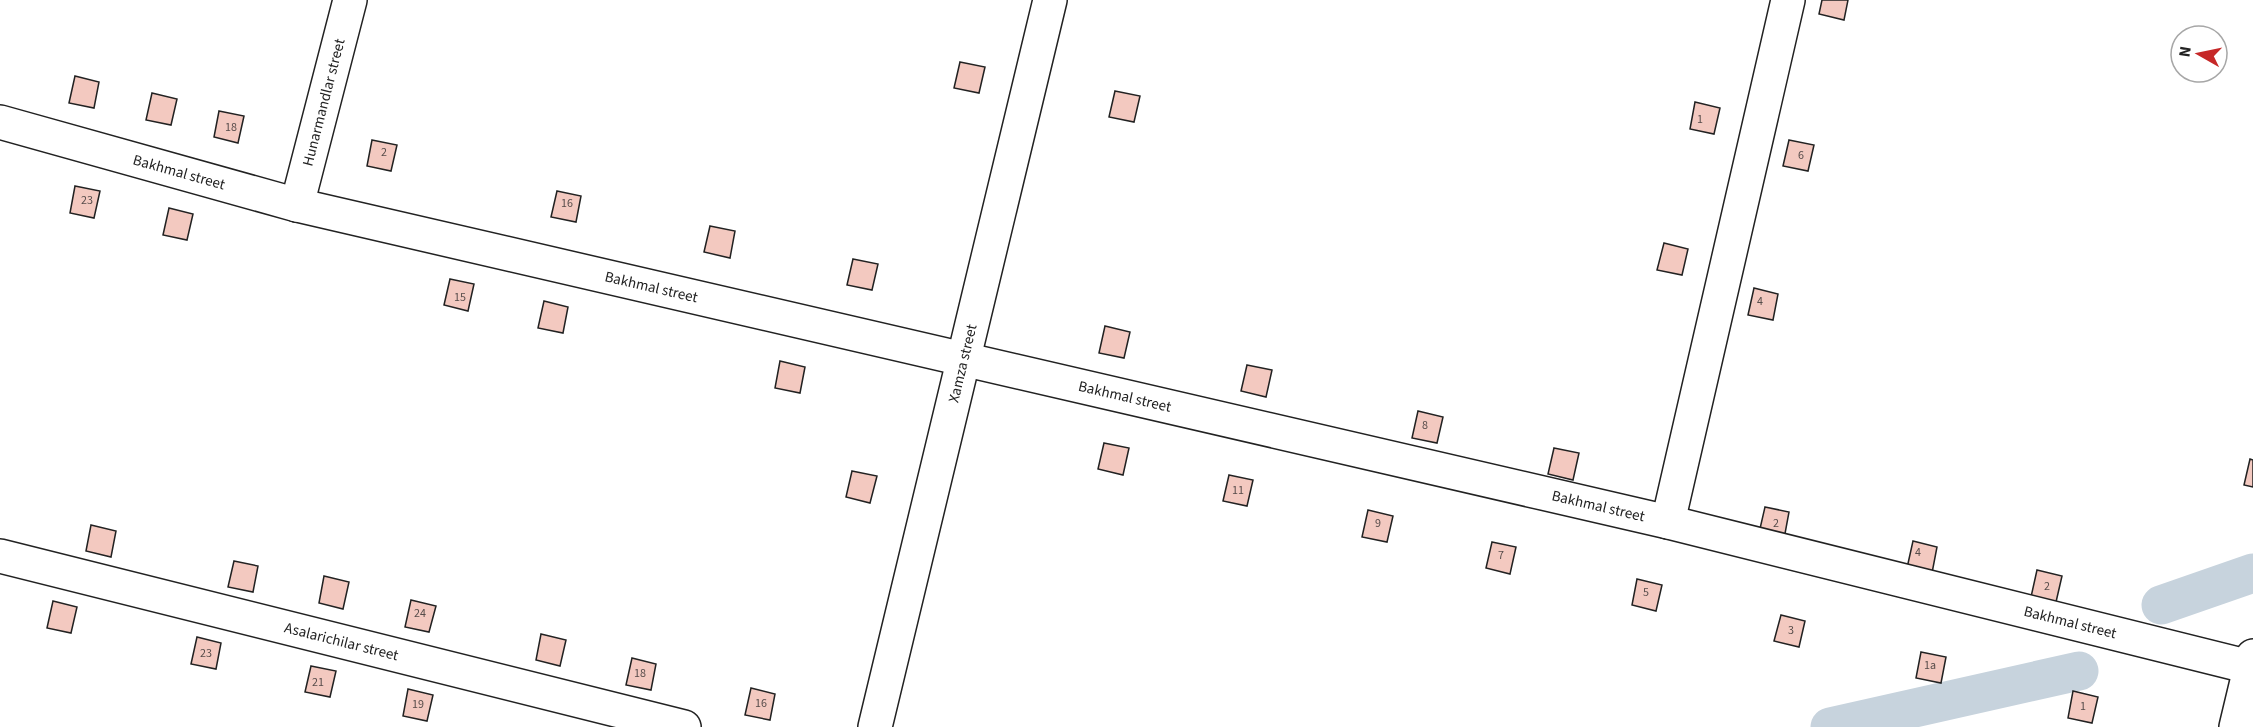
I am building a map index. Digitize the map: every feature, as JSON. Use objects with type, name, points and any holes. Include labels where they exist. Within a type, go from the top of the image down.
[{"type":"street","name":"Hunarmandlar street","points":[[297,205],[350,0]]},
{"type":"street","name":"Xamza street","points":[[875,727],[1050,0]]},
{"type":"street","points":[[1668,522],[1788,0]]},
{"type":"street","name":"Bakhmal street","points":[[0,122],[297,205],[1668,522],[2251,662]]},
{"type":"street","name":"Asalarichilar street","points":[[0,556],[684,727]]},
{"type":"street","points":[[2236,727],[2251,662]]},
{"type":"building","points":[[1822,0],[1848,0],[1844,20],[1819,14]]},
{"type":"building","points":[[960,62],[985,67],[979,93],[954,88]]},
{"type":"building","points":[[75,76],[99,82],[94,108],[69,103]]},
{"type":"building","points":[[1115,91],[1140,96],[1134,122],[1109,117]]},
{"type":"building","points":[[152,93],[177,99],[171,125],[146,120]]},
{"type":"building","points":[[1695,102],[1720,108],[1714,134],[1690,129]]},
{"type":"building","points":[[219,111],[244,116],[238,143],[214,137]]},
{"type":"building","points":[[372,140],[397,145],[391,171],[367,166]]},
{"type":"building","points":[[1789,140],[1814,145],[1808,171],[1783,166]]},
{"type":"building","points":[[75,186],[100,191],[94,218],[70,213]]},
{"type":"building","points":[[557,191],[581,196],[576,222],[551,217]]},
{"type":"building","points":[[169,208],[193,214],[187,240],[163,235]]},
{"type":"building","points":[[710,226],[735,231],[730,258],[704,252]]},
{"type":"building","points":[[1664,243],[1688,249],[1682,275],[1657,270]]},
{"type":"building","points":[[853,259],[878,264],[872,290],[847,285]]},
{"type":"building","points":[[450,279],[474,284],[468,311],[444,305]]},
{"type":"building","points":[[1754,288],[1778,294],[1773,320],[1748,315]]},
{"type":"building","points":[[544,301],[568,307],[563,333],[538,328]]},
{"type":"building","points":[[1105,326],[1130,332],[1124,358],[1099,353]]},
{"type":"building","points":[[780,361],[805,367],[800,393],[775,388]]},
{"type":"building","points":[[1247,365],[1272,370],[1266,397],[1241,391]]},
{"type":"building","points":[[1418,411],[1443,417],[1437,443],[1412,438]]},
{"type":"building","points":[[1104,443],[1129,448],[1123,475],[1098,469]]},
{"type":"building","points":[[1554,448],[1579,453],[1573,480],[1548,474]]},
{"type":"building","points":[[2250,459],[2253,460],[2253,487],[2244,485]]},
{"type":"building","points":[[852,471],[877,476],[870,503],[846,497]]},
{"type":"building","points":[[1229,475],[1253,480],[1247,506],[1223,501]]},
{"type":"building","points":[[1765,507],[1789,512],[1784,539],[1759,533]]},
{"type":"building","points":[[1368,510],[1393,516],[1387,542],[1362,537]]},
{"type":"building","points":[[91,525],[116,531],[111,557],[86,551]]},
{"type":"building","points":[[1913,541],[1937,547],[1932,573],[1907,568]]},
{"type":"building","points":[[1492,542],[1516,547],[1510,574],[1486,568]]},
{"type":"building","points":[[234,561],[258,566],[253,592],[228,587]]},
{"type":"building","points":[[2037,570],[2062,576],[2056,602],[2031,597]]},
{"type":"building","points":[[324,576],[349,582],[343,609],[319,603]]},
{"type":"building","points":[[1637,579],[1662,585],[1656,611],[1632,605]]},
{"type":"building","points":[[411,600],[436,606],[429,632],[405,627]]},
{"type":"building","points":[[53,601],[77,607],[71,633],[47,628]]},
{"type":"building","points":[[1781,615],[1805,621],[1799,647],[1774,641]]},
{"type":"building","points":[[541,634],[566,640],[560,666],[536,660]]},
{"type":"building","points":[[197,637],[221,643],[216,669],[191,664]]},
{"type":"building","points":[[1921,652],[1946,657],[1941,683],[1916,678]]},
{"type":"building","points":[[632,658],[656,664],[651,690],[626,685]]},
{"type":"building","points":[[311,666],[336,671],[330,697],[305,692]]},
{"type":"building","points":[[751,688],[775,694],[770,720],[745,715]]},
{"type":"building","points":[[408,689],[433,695],[427,721],[403,716]]},
{"type":"building","points":[[2073,691],[2098,697],[2092,723],[2068,718]]},
{"type":"waterway","points":[[2161,605],[2253,573]]},
{"type":"waterway","points":[[1830,727],[2079,671]]}]
